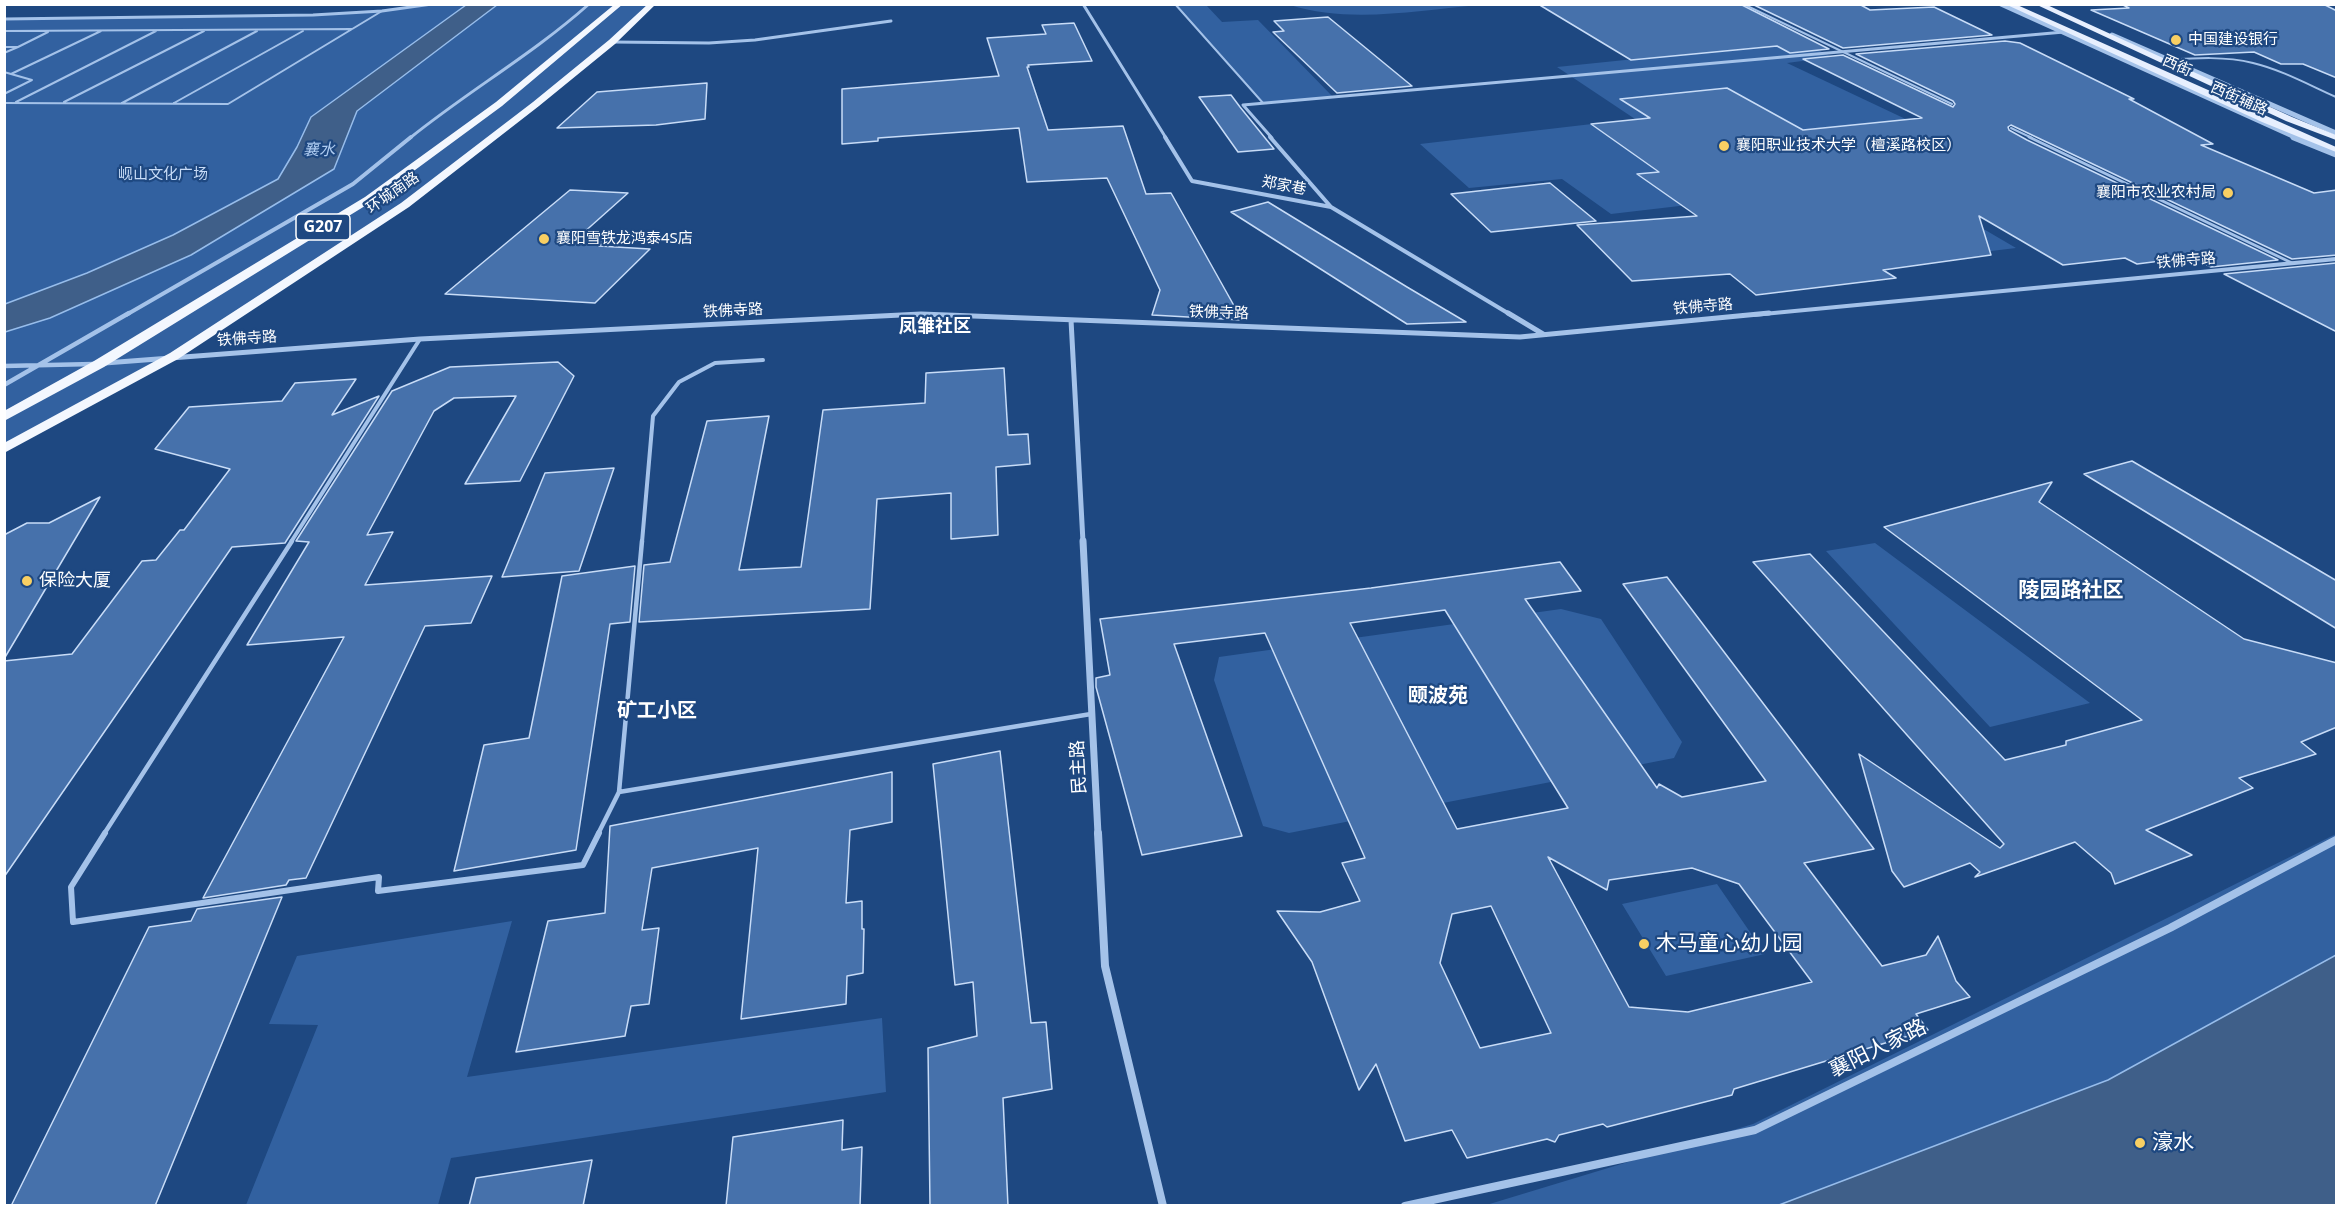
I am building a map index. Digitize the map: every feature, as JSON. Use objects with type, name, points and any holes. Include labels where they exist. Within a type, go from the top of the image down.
[{"type":"highway","name":"环城南路","points":[[4,417],[99,364],[369,199],[499,104],[620,4]]},
{"type":"highway","name":"环城南路","points":[[4,449],[174,356],[405,205],[612,42],[653,4]]},
{"type":"main road","name":"西街","points":[[2008,4],[2065,32],[2337,152]]},
{"type":"main road","name":"西街","points":[[2038,4],[2337,136]]},
{"type":"street","points":[[4,385],[352,184],[438,115],[558,32],[589,4]]},
{"type":"street","name":"郑家巷","points":[[1083,4],[1192,182],[1331,207],[1545,334]]},
{"type":"street","points":[[2001,4],[2065,32]]},
{"type":"street","points":[[2045,4],[2163,60]]},
{"type":"street","points":[[4,19],[313,15],[382,11],[431,5]]},
{"type":"street","points":[[612,42],[709,43],[755,40],[891,21]]},
{"type":"street","points":[[1331,207],[1243,105],[2065,32]]},
{"type":"street","name":"铁佛寺路","points":[[99,364],[174,356],[420,339],[921,314],[1520,337],[2337,259]]},
{"type":"street","name":"民主路","points":[[1071,320],[1105,966],[1163,1206]]},
{"type":"street","points":[[4,366],[99,364]]},
{"type":"street","name":"襄阳人家路","points":[[1405,1206],[1755,1130],[2170,928],[2337,840]]},
{"type":"lane","points":[[1175,4],[1263,104]]},
{"type":"lane","points":[[1743,4],[1952,104]]},
{"type":"lane","points":[[4,103],[228,104],[382,11]]},
{"type":"lane","points":[[4,31],[355,29]]},
{"type":"lane","points":[[11,74],[103,30]]},
{"type":"lane","points":[[13,103],[159,30]]},
{"type":"lane","points":[[62,104],[206,30]]},
{"type":"lane","points":[[120,104],[260,30]]},
{"type":"lane","points":[[173,104],[305,30]]},
{"type":"lane","points":[[4,53],[52,31]]},
{"type":"lane","points":[[4,47],[18,47]]},
{"type":"lane","points":[[2163,60],[2211,58],[2246,61],[2265,66],[2337,97]]},
{"type":"lane","points":[[4,72],[32,80],[4,94]]},
{"type":"lane","points":[[2012,128],[2292,263]]},
{"type":"lane","points":[[420,339],[71,886],[73,922],[379,877],[378,891],[583,865],[619,792],[653,416],[679,381],[715,363],[763,360]]},
{"type":"lane","points":[[619,792],[1091,714]]},
{"type":"green space","name":"岘山文化广场","points":[[432,4],[653,5],[612,42],[405,205],[174,356],[5,449],[5,19],[272,16],[326,14]]},
{"type":"green space","points":[[1175,5],[1206,5],[1222,22],[1258,20],[1333,97],[1263,103]]},
{"type":"green space","points":[[1290,5],[1480,5],[1360,15],[1313,11]]},
{"type":"green space","points":[[1726,5],[1832,57],[1787,63],[1931,131],[1835,142],[2016,248],[1900,262],[1799,192],[1611,214],[1562,179],[1469,188],[1420,144],[1635,119],[1557,67],[1693,53]]},
{"type":"green space","points":[[1875,543],[2090,703],[1990,727],[1826,551]]},
{"type":"green space","points":[[1561,609],[1601,619],[1682,742],[1674,758],[1289,833],[1263,826],[1214,680],[1219,657]]},
{"type":"green space","points":[[2336,834],[2336,954],[2108,1080],[1779,1205],[1483,1206],[1753,1124]]},
{"type":"green space","points":[[1717,884],[1765,954],[1666,976],[1622,904]]},
{"type":"green space","points":[[512,921],[467,1077],[882,1018],[886,1092],[451,1158],[438,1205],[246,1205],[318,1025],[269,1024],[297,956]]},
{"type":"water","name":"襄水","points":[[466,5],[497,5],[357,111],[334,169],[191,255],[50,318],[5,332],[5,304],[87,273],[173,235],[278,179],[311,117]]},
{"type":"water","name":"濠水","points":[[2336,955],[2336,1205],[1779,1205],[2108,1080]]},
{"type":"building","points":[[1538,4],[1740,4],[1829,49],[1790,53],[1777,46],[1631,60]]},
{"type":"building","points":[[1752,4],[1859,4],[1870,10],[1934,7],[1992,35],[1843,48]]},
{"type":"building","points":[[2121,4],[2323,4],[2337,11],[2337,78],[2303,64],[2281,64],[2254,52],[2195,55],[2091,10],[2129,8]]},
{"type":"building","points":[[1328,17],[1412,86],[1337,93],[1273,32],[1284,31],[1274,21]]},
{"type":"building","points":[[1074,23],[1092,61],[1028,65],[1027,67],[1048,130],[1123,126],[1146,194],[1171,193],[1242,320],[1152,315],[1160,290],[1107,178],[1027,182],[1019,128],[878,138],[878,141],[842,144],[842,89],[999,76],[987,38],[1046,34],[1042,25]]},
{"type":"building","points":[[2005,41],[2020,43],[2134,99],[2129,99],[2213,144],[2201,145],[2314,193],[2337,190],[2337,255],[2292,259],[2011,125],[2008,127],[2009,130],[2027,140],[2278,260],[2211,267],[2192,257],[2137,264],[2125,258],[2063,265],[1979,216],[1991,255],[1883,270],[1896,278],[1756,295],[1730,274],[1632,281],[1577,225],[1697,216],[1637,174],[1659,172],[1591,124],[1650,118],[1620,99],[1727,88],[1803,130],[1922,118],[1803,59],[1843,55],[1953,107],[1955,104],[1953,101],[1856,54]]},
{"type":"building","points":[[707,83],[705,119],[656,125],[557,128],[597,92]]},
{"type":"building","points":[[1231,95],[1274,149],[1238,152],[1199,97]]},
{"type":"building","points":[[1550,183],[1596,221],[1491,232],[1451,194]]},
{"type":"building","name":"襄阳雪铁龙鸿泰4S店","points":[[570,190],[628,193],[582,234],[610,236],[599,246],[650,249],[595,303],[445,294]]},
{"type":"building","points":[[1268,202],[1466,322],[1407,324],[1231,212]]},
{"type":"building","points":[[2336,263],[2337,332],[2224,274]]},
{"type":"building","points":[[558,362],[574,376],[520,481],[465,484],[516,396],[454,398],[434,411],[367,535],[393,532],[365,585],[492,576],[471,623],[425,626],[306,878],[289,880],[286,885],[203,898],[344,637],[247,645],[309,542],[296,541],[392,391],[450,367]]},
{"type":"building","points":[[1004,368],[1008,435],[1028,434],[1030,464],[996,467],[998,535],[951,539],[951,493],[877,499],[870,609],[639,622],[644,565],[670,562],[707,421],[769,416],[739,570],[801,567],[823,410],[925,403],[926,373]]},
{"type":"building","points":[[356,379],[332,415],[379,396],[285,543],[232,547],[4,877],[4,661],[72,654],[142,561],[156,560],[180,530],[184,530],[230,469],[155,449],[189,407],[282,401],[295,383]]},
{"type":"building","points":[[2132,461],[2337,581],[2337,629],[2084,474]]},
{"type":"building","points":[[614,468],[579,571],[502,577],[545,473]]},
{"type":"building","points":[[2052,482],[2039,502],[2244,639],[2337,663],[2337,727],[2301,742],[2316,754],[2239,778],[2253,788],[2146,830],[2192,855],[2115,884],[2111,873],[2075,842],[1975,877],[1980,872],[1970,863],[1904,887],[1892,871],[1859,754],[2000,848],[2004,844],[1753,562],[1810,554],[2005,760],[2066,745],[2066,741],[2142,720],[1884,527]]},
{"type":"building","name":"保险大厦","points":[[100,497],[4,659],[4,535],[27,523],[49,523]]},
{"type":"building","points":[[1560,562],[1581,591],[1525,599],[1657,788],[1659,784],[1682,797],[1766,781],[1623,584],[1667,577],[1874,849],[1804,863],[1882,966],[1926,955],[1938,936],[1956,981],[1970,997],[1916,1014],[1928,1030],[1734,1089],[1732,1095],[1607,1127],[1603,1124],[1559,1135],[1555,1142],[1547,1139],[1467,1158],[1452,1130],[1405,1141],[1376,1064],[1359,1090],[1312,962],[1277,911],[1320,912],[1360,901],[1342,863],[1365,858],[1265,633],[1174,644],[1242,836],[1142,855],[1096,687],[1096,678],[1110,675],[1100,619],[1371,588]],"holes":[[[1445,610],[1568,808],[1457,829],[1350,623]],[[1548,857],[1607,890],[1609,880],[1692,868],[1739,884],[1812,982],[1688,1012],[1629,1007]],[[1491,906],[1551,1033],[1480,1048],[1440,963],[1452,914]]]},
{"type":"building","points":[[635,566],[630,622],[610,624],[576,850],[454,871],[484,745],[529,738],[562,576]]},
{"type":"building","points":[[1000,751],[1031,1023],[1046,1022],[1052,1089],[1003,1098],[1008,1206],[930,1206],[928,1048],[977,1036],[973,982],[955,985],[933,764]]},
{"type":"building","points":[[892,772],[892,822],[850,830],[846,903],[862,901],[863,973],[847,976],[846,1004],[741,1019],[758,848],[652,868],[642,930],[659,928],[649,1004],[631,1006],[625,1036],[516,1052],[548,921],[605,913],[610,826]]},
{"type":"building","points":[[282,897],[155,1206],[11,1206],[149,927],[191,921],[197,909]]},
{"type":"building","points":[[843,1120],[842,1150],[862,1147],[860,1206],[726,1206],[733,1137]]},
{"type":"building","points":[[592,1160],[583,1206],[469,1206],[476,1178]]},
{"type":"place","name":"中国建设银行","points":[[2176,40]]},
{"type":"place","name":"襄阳职业技术大学（檀溪路校区）","points":[[1724,146]]},
{"type":"place","name":"襄阳市农业农村局","points":[[2228,193]]},
{"type":"place","name":"襄阳雪铁龙鸿泰4S店","points":[[544,239]]},
{"type":"place","name":"保险大厦","points":[[27,581]]},
{"type":"place","name":"木马童心幼儿园","points":[[1644,944]]},
{"type":"place","name":"濠水","points":[[2140,1143]]},
{"type":"district","name":"凤雏社区","points":[[935,327]]},
{"type":"district","name":"陵园路社区","points":[[2071,591]]},
{"type":"district","name":"颐波苑","points":[[1438,696]]},
{"type":"district","name":"矿工小区","points":[[657,711]]}]
